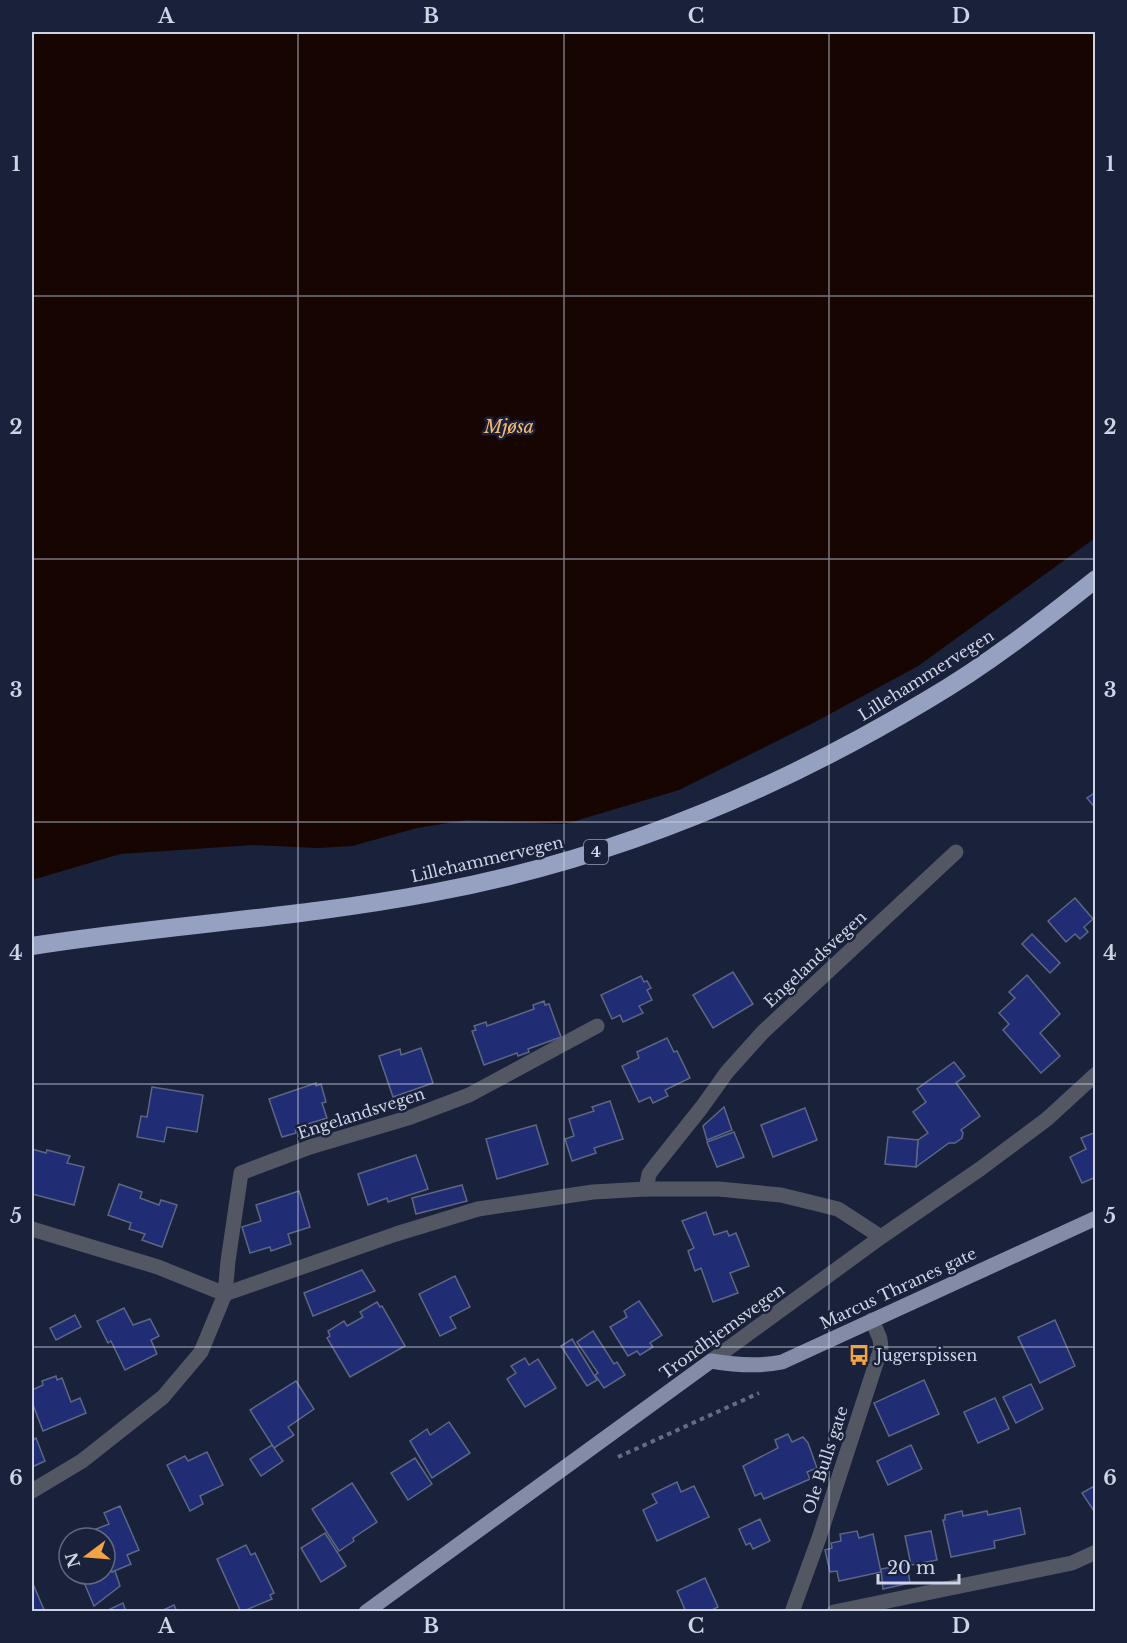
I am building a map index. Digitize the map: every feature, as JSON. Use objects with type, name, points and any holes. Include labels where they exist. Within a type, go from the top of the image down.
[{"type":"highway","name":"Lillehammervegen","points":[[32,946],[272,917],[431,893],[502,878],[626,843],[770,785],[853,743],[930,699],[995,655],[1095,579]]},
{"type":"main road","name":"Marcus Thranes gate","points":[[711,1361],[734,1365],[766,1365],[782,1362],[1095,1218]]},
{"type":"main road","name":"Trondhjemsvegen","points":[[366,1611],[711,1361]]},
{"type":"street","name":"Engelandsvegen","points":[[646,1189],[649,1174],[728,1072],[763,1032],[956,852]]},
{"type":"street","name":"Engelandsvegen","points":[[225,1294],[241,1173],[310,1147],[411,1117],[469,1095],[597,1026]]},
{"type":"street","name":"Trondhjemsvegen","points":[[711,1361],[1047,1119],[1095,1074]]},
{"type":"street","points":[[32,1229],[158,1267],[225,1294],[396,1234],[478,1209],[593,1192],[719,1189],[781,1195],[838,1209],[881,1237]]},
{"type":"street","points":[[32,1491],[82,1461],[163,1397],[201,1352],[225,1294]]},
{"type":"street","name":"Ole Bulls gate","points":[[792,1611],[819,1538],[881,1348],[880,1339],[872,1320]]},
{"type":"street","points":[[834,1611],[1072,1563],[1095,1552]]},
{"type":"path","points":[[615,1459],[759,1393]]},
{"type":"water","name":"Mjøsa","points":[[32,32],[1095,32],[1095,538],[918,666],[815,722],[679,790],[565,824],[467,820],[417,828],[352,846],[318,848],[253,845],[120,854],[32,880]]},
{"type":"building","points":[[1096,792],[1096,809],[1087,798]]},
{"type":"building","points":[[1075,898],[1093,919],[1084,927],[1088,932],[1080,939],[1075,934],[1066,942],[1048,921]]},
{"type":"building","points":[[1032,934],[1060,963],[1050,973],[1022,944]]},
{"type":"building","points":[[733,972],[753,1004],[713,1028],[693,995]]},
{"type":"building","points":[[1027,975],[1060,1014],[1040,1033],[1060,1056],[1041,1073],[1003,1030],[1009,1024],[999,1013],[1015,998],[1009,992]]},
{"type":"building","points":[[641,976],[651,988],[647,990],[652,1000],[639,1006],[643,1013],[623,1022],[620,1015],[612,1019],[601,995]]},
{"type":"building","points":[[544,1001],[545,1005],[549,1004],[561,1037],[528,1049],[529,1052],[518,1056],[517,1053],[484,1065],[472,1031],[476,1030],[474,1026],[486,1022],[487,1026],[534,1009],[533,1005]]},
{"type":"building","points":[[667,1038],[674,1052],[677,1051],[690,1078],[665,1090],[668,1096],[653,1103],[650,1097],[639,1102],[622,1066],[639,1058],[637,1052]]},
{"type":"building","points":[[421,1048],[433,1083],[393,1097],[379,1056],[400,1049],[401,1055]]},
{"type":"building","points":[[954,1062],[965,1076],[956,1083],[980,1116],[961,1130],[962,1138],[955,1143],[949,1143],[916,1167],[918,1140],[928,1133],[913,1112],[926,1102],[917,1089]]},
{"type":"building","points":[[316,1083],[316,1086],[321,1084],[326,1102],[322,1103],[327,1118],[295,1128],[296,1133],[282,1137],[269,1099]]},
{"type":"building","points":[[152,1087],[203,1095],[197,1132],[167,1127],[164,1142],[137,1137],[141,1116],[147,1117]]},
{"type":"building","points":[[610,1101],[623,1139],[594,1148],[596,1153],[572,1161],[565,1139],[574,1136],[569,1119],[594,1111],[592,1107]]},
{"type":"building","points":[[724,1107],[732,1130],[707,1140],[703,1126]]},
{"type":"building","points":[[805,1108],[817,1140],[773,1157],[761,1125]]},
{"type":"building","points":[[536,1125],[548,1164],[497,1179],[486,1139]]},
{"type":"building","points":[[734,1132],[744,1157],[717,1167],[707,1142]]},
{"type":"building","points":[[1096,1132],[1096,1177],[1082,1183],[1070,1157],[1086,1149],[1081,1138]]},
{"type":"building","points":[[888,1137],[918,1140],[916,1167],[885,1164]]},
{"type":"building","points":[[32,1149],[70,1156],[67,1163],[84,1167],[74,1205],[32,1194]]},
{"type":"building","points":[[416,1155],[428,1189],[388,1202],[387,1198],[368,1205],[358,1174]]},
{"type":"building","points":[[119,1184],[142,1192],[140,1198],[159,1205],[161,1200],[177,1205],[162,1247],[142,1240],[145,1234],[129,1229],[131,1223],[108,1215]]},
{"type":"building","points":[[462,1185],[467,1201],[416,1214],[412,1198]]},
{"type":"building","points":[[299,1191],[310,1227],[288,1234],[291,1244],[271,1251],[270,1247],[250,1253],[242,1227],[261,1221],[256,1205]]},
{"type":"building","points":[[706,1212],[714,1235],[727,1231],[729,1236],[736,1233],[749,1266],[730,1273],[738,1293],[713,1302],[701,1268],[695,1271],[688,1251],[694,1248],[682,1221]]},
{"type":"building","points":[[362,1270],[375,1291],[313,1316],[304,1293]]},
{"type":"building","points":[[455,1276],[470,1307],[450,1317],[456,1328],[440,1336],[419,1294]]},
{"type":"building","points":[[639,1301],[662,1335],[650,1343],[653,1347],[640,1355],[637,1351],[628,1356],[610,1327],[627,1317],[624,1311]]},
{"type":"building","points":[[377,1302],[380,1307],[382,1306],[405,1346],[350,1377],[327,1338],[330,1336],[328,1331],[344,1321],[347,1326],[363,1317],[360,1312]]},
{"type":"building","points":[[124,1308],[133,1325],[150,1319],[159,1336],[151,1340],[157,1354],[125,1370],[111,1341],[108,1343],[97,1321]]},
{"type":"building","points":[[75,1315],[81,1327],[56,1340],[50,1328]]},
{"type":"building","points":[[1055,1320],[1075,1366],[1040,1383],[1018,1337]]},
{"type":"building","points":[[593,1331],[614,1364],[617,1362],[625,1375],[604,1388],[595,1375],[598,1373],[577,1342]]},
{"type":"building","points":[[572,1339],[597,1380],[587,1386],[561,1346]]},
{"type":"building","points":[[525,1358],[529,1365],[538,1359],[556,1388],[525,1407],[507,1379],[516,1373],[511,1366]]},
{"type":"building","points":[[56,1376],[57,1380],[62,1378],[71,1402],[80,1398],[86,1413],[43,1431],[32,1402],[32,1390],[43,1385],[42,1381]]},
{"type":"building","points":[[924,1380],[939,1414],[889,1436],[874,1403]]},
{"type":"building","points":[[296,1381],[314,1409],[288,1427],[294,1435],[274,1448],[250,1410]]},
{"type":"building","points":[[1031,1384],[1043,1409],[1016,1423],[1003,1397]]},
{"type":"building","points":[[995,1398],[1009,1429],[978,1443],[964,1412]]},
{"type":"building","points":[[449,1422],[470,1453],[432,1478],[410,1441],[427,1429],[430,1435]]},
{"type":"building","points":[[788,1434],[792,1442],[803,1437],[808,1443],[817,1468],[807,1472],[810,1479],[764,1499],[761,1493],[755,1496],[743,1466],[778,1448],[775,1440]]},
{"type":"building","points":[[36,1438],[45,1461],[32,1467],[32,1440]]},
{"type":"building","points":[[272,1445],[283,1461],[261,1476],[250,1459]]},
{"type":"building","points":[[911,1445],[922,1469],[888,1485],[877,1461]]},
{"type":"building","points":[[207,1452],[223,1485],[200,1496],[203,1504],[190,1511],[167,1465],[185,1456],[188,1461]]},
{"type":"building","points":[[415,1458],[432,1484],[408,1500],[391,1473]]},
{"type":"building","points":[[677,1482],[681,1492],[694,1486],[709,1517],[657,1541],[643,1510],[657,1503],[652,1494]]},
{"type":"building","points":[[352,1483],[377,1522],[353,1538],[354,1541],[339,1551],[312,1509]]},
{"type":"building","points":[[1096,1485],[1096,1514],[1082,1493]]},
{"type":"building","points":[[120,1506],[139,1550],[127,1555],[131,1564],[117,1570],[117,1526],[104,1526],[109,1524],[104,1513]]},
{"type":"building","points":[[1020,1508],[1025,1534],[994,1541],[995,1548],[951,1557],[943,1520],[945,1520],[945,1515],[962,1511],[963,1516],[987,1511],[988,1515]]},
{"type":"building","points":[[760,1519],[770,1541],[753,1549],[750,1543],[746,1545],[739,1529]]},
{"type":"building","points":[[857,1531],[859,1538],[873,1534],[881,1572],[839,1581],[837,1571],[830,1572],[825,1550],[832,1548],[831,1543],[841,1541],[840,1534]]},
{"type":"building","points":[[931,1531],[937,1560],[911,1565],[905,1536]]},
{"type":"building","points":[[325,1533],[346,1566],[321,1582],[301,1548]]},
{"type":"building","points":[[246,1545],[251,1555],[255,1553],[274,1593],[270,1595],[272,1599],[241,1612],[217,1559]]},
{"type":"building","points":[[907,1564],[910,1583],[883,1589],[881,1569]]},
{"type":"building","points":[[117,1577],[120,1586],[94,1606],[86,1586],[117,1586]]},
{"type":"building","points":[[705,1578],[718,1607],[708,1612],[686,1612],[677,1591]]},
{"type":"building","points":[[33,1584],[45,1612],[32,1612]]},
{"type":"building","points":[[123,1603],[126,1612],[109,1612],[108,1610]]},
{"type":"building","points":[[174,1605],[177,1612],[159,1612]]},
{"type":"place","name":"Jugerspissen","points":[[859,1355]]}]
